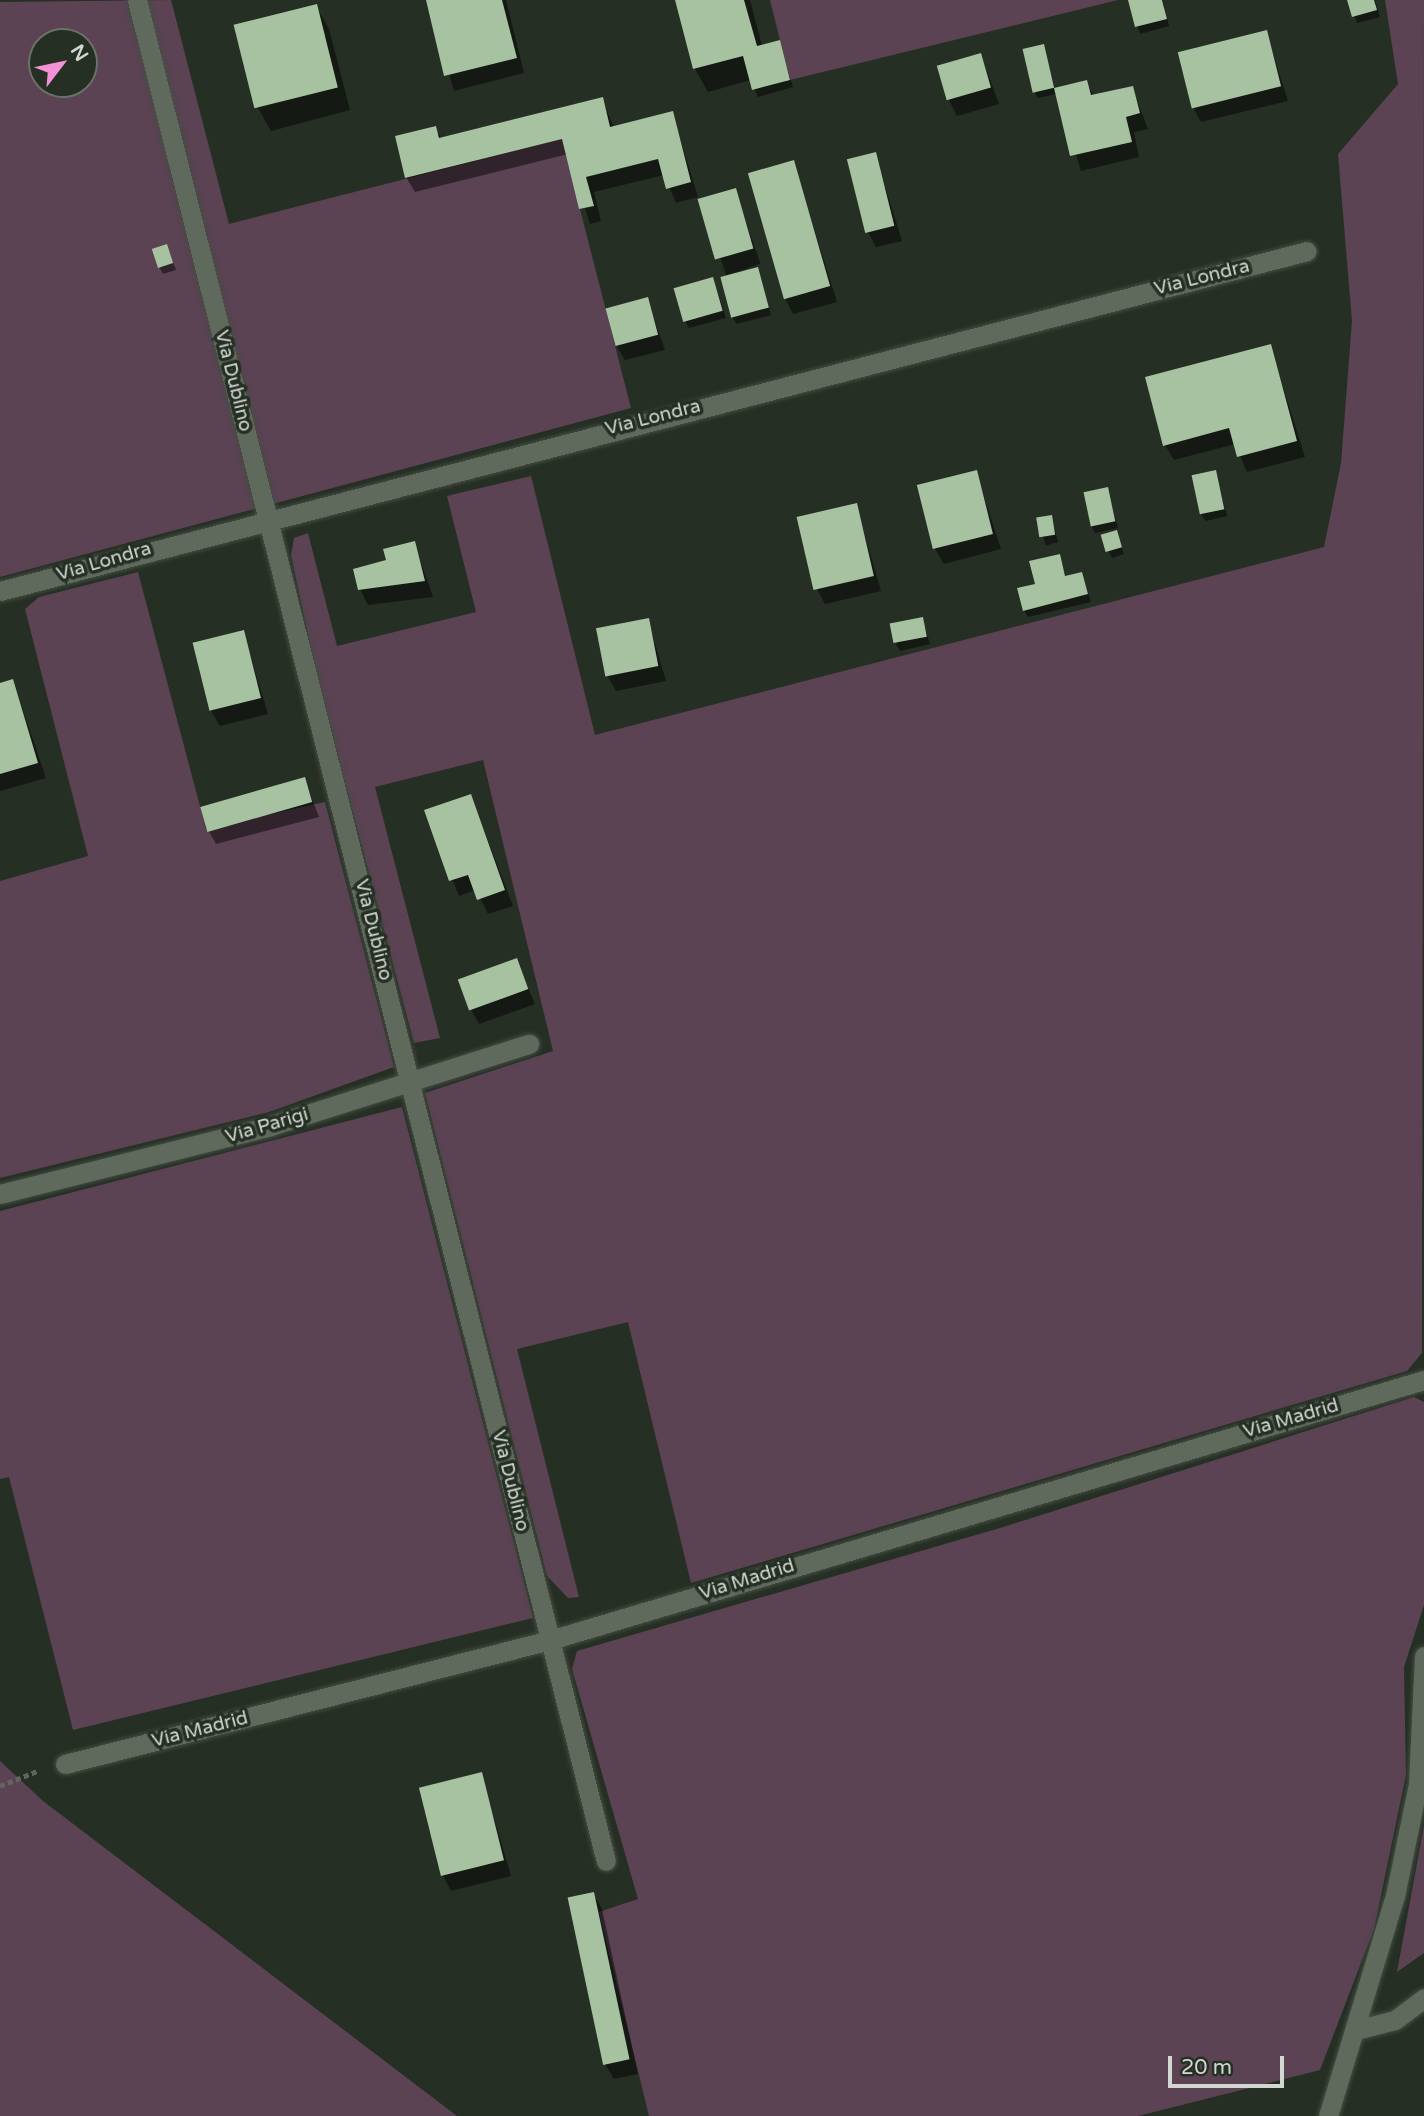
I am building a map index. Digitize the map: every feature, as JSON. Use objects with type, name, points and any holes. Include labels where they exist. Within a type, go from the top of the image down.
[{"type":"street","name":"Via Dublino","points":[[137,0],[606,1861]]},
{"type":"street","name":"Via Londra","points":[[0,591],[267,517],[1307,251]]},
{"type":"street","name":"Via Parigi","points":[[0,1194],[412,1083],[529,1044]]},
{"type":"street","name":"Via Madrid","points":[[65,1764],[550,1640],[1424,1380]]},
{"type":"street","points":[[1328,2116],[1395,1896],[1418,1784],[1424,1656]]},
{"type":"street","points":[[1356,2030],[1395,2020],[1424,1998]]},
{"type":"path","points":[[0,1786],[65,1764]]},
{"type":"shaded area","points":[[171,0],[229,224],[562,139],[631,408],[0,577],[0,2]]},
{"type":"shaded area","points":[[770,0],[1118,0],[790,80]]},
{"type":"shaded area","points":[[1385,0],[1424,0],[1422,1353],[1407,1371],[691,1583],[628,1322],[517,1349],[579,1597],[568,1598],[547,1576],[425,1093],[553,1051],[483,760],[375,787],[440,1038],[414,1043],[317,676],[291,555],[294,538],[308,533],[337,646],[476,612],[447,496],[531,476],[595,735],[1324,547],[1341,463],[1352,321],[1338,154],[1398,84]]},
{"type":"shaded area","points":[[138,572],[206,829],[325,802],[394,1067],[269,1112],[0,1178],[0,881],[88,856],[25,609],[39,597]]},
{"type":"shaded area","points":[[402,1107],[533,1618],[73,1730],[9,1477],[0,1479],[0,1211]]},
{"type":"shaded area","points":[[1414,1397],[1424,1402],[1424,1605],[1404,1667],[1406,1775],[1374,1929],[1320,2070],[1138,2116],[649,2116],[599,1912],[638,1899],[572,1669],[577,1651],[1000,1528]]},
{"type":"shaded area","points":[[0,1761],[43,1801],[457,2116],[0,2116]]},
{"type":"shaded area","points":[[1424,1825],[1424,1953],[1397,1972]]},
{"type":"building","points":[[426,0],[502,0],[517,58],[444,76]]},
{"type":"building","points":[[675,0],[744,0],[757,46],[780,40],[790,80],[752,90],[743,56],[693,69]]},
{"type":"building","points":[[1128,0],[1162,0],[1167,19],[1135,27]]},
{"type":"building","points":[[1347,0],[1374,0],[1377,10],[1352,17]]},
{"type":"building","points":[[317,4],[338,87],[254,108],[234,25]]},
{"type":"building","points":[[1267,30],[1281,86],[1192,109],[1178,52]]},
{"type":"building","points":[[1044,44],[1054,88],[1033,93],[1023,49]]},
{"type":"building","points":[[981,53],[991,88],[947,100],[937,66]]},
{"type":"building","points":[[1087,80],[1091,95],[1133,86],[1140,113],[1126,117],[1132,142],[1070,156],[1054,88]]},
{"type":"building","points":[[603,97],[610,127],[673,111],[691,182],[666,189],[658,159],[586,177],[594,206],[579,209],[562,139],[405,178],[395,136],[436,126],[439,138]]},
{"type":"building","points":[[876,152],[894,226],[865,233],[847,159]]},
{"type":"building","points":[[794,160],[830,286],[784,299],[748,173]]},
{"type":"building","points":[[736,188],[753,249],[715,260],[698,199]]},
{"type":"building","points":[[167,244],[173,263],[158,268],[152,249]]},
{"type":"building","points":[[758,267],[769,308],[731,318],[720,277]]},
{"type":"building","points":[[713,277],[723,311],[683,322],[674,288]]},
{"type":"building","points":[[648,297],[658,335],[616,346],[605,308]]},
{"type":"building","points":[[1271,344],[1297,441],[1237,457],[1229,428],[1163,446],[1145,377]]},
{"type":"building","points":[[977,470],[993,534],[933,549],[917,485]]},
{"type":"building","points":[[1216,470],[1224,509],[1200,514],[1192,475]]},
{"type":"building","points":[[1108,487],[1115,521],[1091,526],[1084,492]]},
{"type":"building","points":[[857,503],[874,576],[813,590],[797,517]]},
{"type":"building","points":[[1052,515],[1055,535],[1039,537],[1036,518]]},
{"type":"building","points":[[1117,530],[1122,547],[1106,552],[1101,535]]},
{"type":"building","points":[[415,541],[425,581],[358,590],[353,569],[386,560],[383,549]]},
{"type":"building","points":[[1060,554],[1065,576],[1082,572],[1088,594],[1023,611],[1017,588],[1035,584],[1029,561]]},
{"type":"building","points":[[923,617],[927,637],[893,643],[890,623]]},
{"type":"building","points":[[649,618],[658,666],[605,676],[596,628]]},
{"type":"building","points":[[244,630],[261,698],[210,711],[193,643]]},
{"type":"building","points":[[13,679],[38,763],[0,774],[0,683]]},
{"type":"building","points":[[305,777],[312,802],[207,832],[200,807]]},
{"type":"building","points":[[471,794],[505,890],[477,900],[468,875],[449,881],[424,810]]},
{"type":"building","points":[[517,958],[528,989],[469,1011],[458,980]]},
{"type":"building","points":[[482,1772],[504,1860],[441,1876],[419,1788]]},
{"type":"building","points":[[594,1892],[630,2059],[603,2065],[568,1898]]}]
